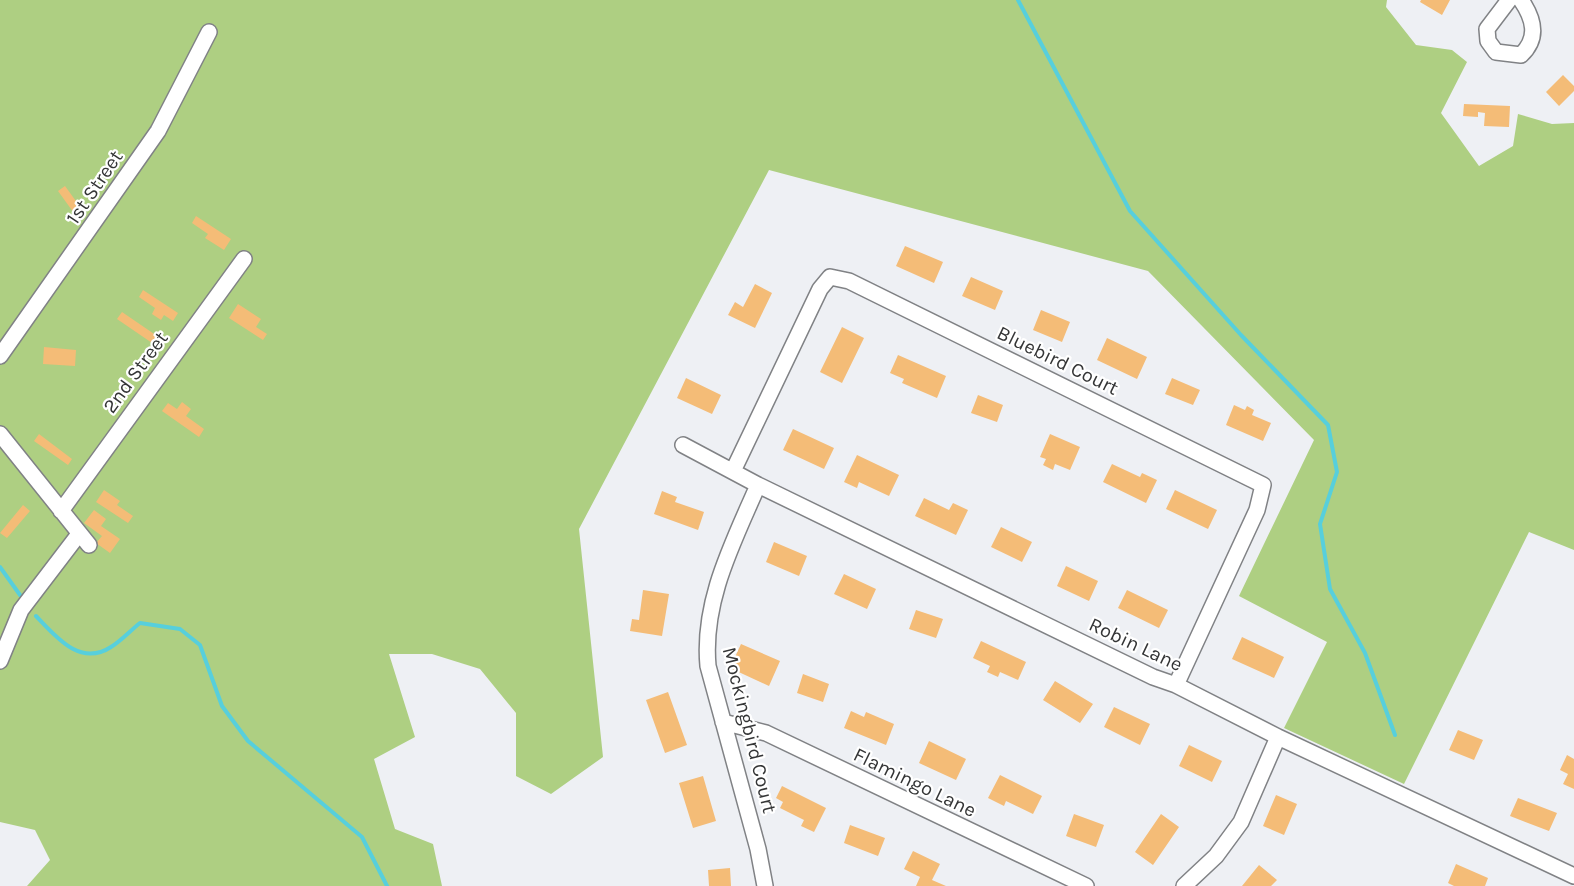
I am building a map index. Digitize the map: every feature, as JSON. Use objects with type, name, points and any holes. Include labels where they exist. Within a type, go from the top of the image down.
[{"type":"street","points":[[1509,0],[1487,29],[1488,41],[1496,52],[1521,55],[1528,48],[1534,25],[1529,11],[1521,0]]},
{"type":"street","name":"1st Street","points":[[0,356],[158,131],[209,32]]},
{"type":"street","name":"2nd Street","points":[[61,511],[244,259]]},
{"type":"street","name":"Bluebird Court","points":[[733,471],[820,289],[830,277],[849,281],[1263,485],[1257,510],[1176,685]]},
{"type":"street","points":[[0,434],[84,539],[21,610],[0,661]]},
{"type":"street","name":"Robin Lane","points":[[683,445],[758,485],[1153,677],[1176,685],[1278,737],[1574,876]]},
{"type":"street","name":"Mockingbird Court","points":[[758,485],[715,589],[706,641],[708,666],[758,849],[765,886]]},
{"type":"street","name":"Flamingo Lane","points":[[723,722],[766,734],[1086,886]]},
{"type":"street","points":[[1184,886],[1216,856],[1241,822],[1278,737]]},
{"type":"green space","points":[[0,0],[1387,0],[1386,7],[1416,45],[1452,50],[1467,62],[1441,113],[1479,166],[1513,146],[1518,114],[1552,124],[1574,123],[1574,550],[1529,532],[1404,784],[1284,728],[1327,642],[1239,596],[1314,440],[1148,271],[769,170],[579,529],[603,757],[551,794],[516,776],[516,713],[480,669],[432,654],[389,654],[415,737],[374,759],[395,829],[433,844],[442,886],[27,886],[50,860],[35,830],[0,822]]},
{"type":"building","points":[[1421,0],[1450,0],[1442,15],[1420,2]]},
{"type":"building","points":[[1563,75],[1574,86],[1574,91],[1559,106],[1546,92]]},
{"type":"building","points":[[1464,104],[1510,106],[1509,127],[1484,126],[1485,113],[1478,112],[1478,117],[1463,116]]},
{"type":"building","points":[[65,186],[86,215],[79,220],[58,191]]},
{"type":"building","points":[[196,216],[231,239],[224,250],[205,238],[208,234],[192,223]]},
{"type":"building","points":[[905,246],[943,262],[934,283],[896,266]]},
{"type":"building","points":[[971,277],[1003,291],[995,310],[962,296]]},
{"type":"building","points":[[755,284],[772,293],[755,328],[728,315],[735,302],[743,307]]},
{"type":"building","points":[[143,290],[178,313],[173,321],[164,315],[161,320],[152,314],[155,308],[139,297]]},
{"type":"building","points":[[238,304],[261,319],[256,327],[267,334],[263,340],[229,318]]},
{"type":"building","points":[[1041,310],[1070,322],[1062,342],[1033,330]]},
{"type":"building","points":[[122,312],[160,338],[155,345],[117,319]]},
{"type":"building","points":[[842,327],[864,338],[842,383],[820,372]]},
{"type":"building","points":[[1107,338],[1147,357],[1137,379],[1097,360]]},
{"type":"building","points":[[44,347],[76,350],[75,366],[43,364]]},
{"type":"building","points":[[898,355],[946,376],[937,398],[902,383],[904,379],[890,373]]},
{"type":"building","points":[[686,378],[721,395],[712,414],[677,398]]},
{"type":"building","points":[[1172,378],[1200,390],[1193,405],[1165,394]]},
{"type":"building","points":[[978,395],[1003,405],[997,422],[971,413]]},
{"type":"building","points":[[182,402],[191,409],[186,416],[204,429],[199,437],[162,411],[168,403],[177,409]]},
{"type":"building","points":[[1234,405],[1245,410],[1247,406],[1254,410],[1252,415],[1271,423],[1263,441],[1226,425]]},
{"type":"building","points":[[793,429],[834,448],[824,469],[783,450]]},
{"type":"building","points":[[39,434],[72,459],[68,465],[34,441]]},
{"type":"building","points":[[1050,434],[1080,447],[1070,470],[1055,464],[1053,470],[1043,465],[1046,459],[1040,457]]},
{"type":"building","points":[[857,455],[899,475],[889,496],[859,482],[857,488],[844,482]]},
{"type":"building","points":[[1112,464],[1140,477],[1142,473],[1157,480],[1146,503],[1103,482]]},
{"type":"building","points":[[104,490],[120,501],[117,505],[133,516],[128,523],[96,502]]},
{"type":"building","points":[[1175,490],[1217,510],[1208,529],[1166,509]]},
{"type":"building","points":[[662,491],[677,497],[675,502],[704,512],[698,530],[654,514]]},
{"type":"building","points":[[924,498],[949,510],[953,503],[968,510],[956,535],[915,516]]},
{"type":"building","points":[[23,505],[30,511],[7,538],[0,533]]},
{"type":"building","points":[[94,510],[106,519],[101,526],[120,539],[110,553],[96,543],[102,536],[84,523]]},
{"type":"building","points":[[1001,527],[1032,542],[1022,562],[991,547]]},
{"type":"building","points":[[774,542],[807,556],[799,576],[766,562]]},
{"type":"building","points":[[1066,566],[1098,581],[1089,601],[1057,586]]},
{"type":"building","points":[[844,574],[876,589],[867,609],[834,594]]},
{"type":"building","points":[[643,590],[669,594],[662,636],[630,631],[632,619],[639,620]]},
{"type":"building","points":[[1127,590],[1168,610],[1159,628],[1118,608]]},
{"type":"building","points":[[916,610],[943,619],[936,638],[909,629]]},
{"type":"building","points":[[1242,637],[1284,657],[1274,678],[1232,659]]},
{"type":"building","points":[[981,641],[1026,662],[1018,680],[1000,672],[998,677],[987,672],[990,666],[973,658]]},
{"type":"building","points":[[741,644],[780,661],[769,686],[730,668]]},
{"type":"building","points":[[803,674],[829,684],[823,702],[797,693]]},
{"type":"building","points":[[1055,681],[1093,704],[1080,723],[1043,700]]},
{"type":"building","points":[[668,692],[687,745],[665,753],[646,700]]},
{"type":"building","points":[[1114,707],[1150,724],[1140,745],[1104,727]]},
{"type":"building","points":[[851,711],[864,717],[866,712],[894,724],[886,745],[844,728]]},
{"type":"building","points":[[1458,730],[1483,740],[1474,760],[1449,750]]},
{"type":"building","points":[[929,741],[966,759],[956,780],[919,763]]},
{"type":"building","points":[[1189,745],[1222,761],[1212,782],[1179,766]]},
{"type":"building","points":[[1567,755],[1574,759],[1574,789],[1563,784],[1568,774],[1560,770]]},
{"type":"building","points":[[1000,775],[1042,796],[1033,814],[1006,801],[1004,806],[988,798]]},
{"type":"building","points":[[703,776],[716,821],[693,828],[679,783]]},
{"type":"building","points":[[782,786],[826,808],[814,832],[801,826],[804,820],[780,808],[783,802],[776,798]]},
{"type":"building","points":[[1276,795],[1297,804],[1284,835],[1263,826]]},
{"type":"building","points":[[1518,798],[1557,813],[1549,831],[1510,816]]},
{"type":"building","points":[[1074,814],[1104,825],[1096,847],[1066,836]]},
{"type":"building","points":[[1161,814],[1179,827],[1153,865],[1135,852]]},
{"type":"building","points":[[850,825],[885,838],[878,856],[844,843]]},
{"type":"building","points":[[913,851],[940,864],[932,880],[946,886],[916,886],[920,877],[904,869]]},
{"type":"building","points":[[1456,864],[1488,878],[1485,886],[1454,886],[1448,883]]},
{"type":"building","points":[[1259,865],[1277,880],[1271,886],[1242,886]]},
{"type":"building","points":[[730,868],[731,886],[709,886],[708,870]]},
{"type":"waterway","points":[[1018,0],[1130,211],[1241,335],[1328,425],[1337,472],[1320,524],[1330,589],[1365,653],[1395,735]]},
{"type":"waterway","points":[[0,567],[20,595]]},
{"type":"waterway","points":[[36,616],[69,647],[89,654],[111,647],[140,623],[180,629],[200,645],[222,706],[248,741],[362,837],[387,886]]}]
